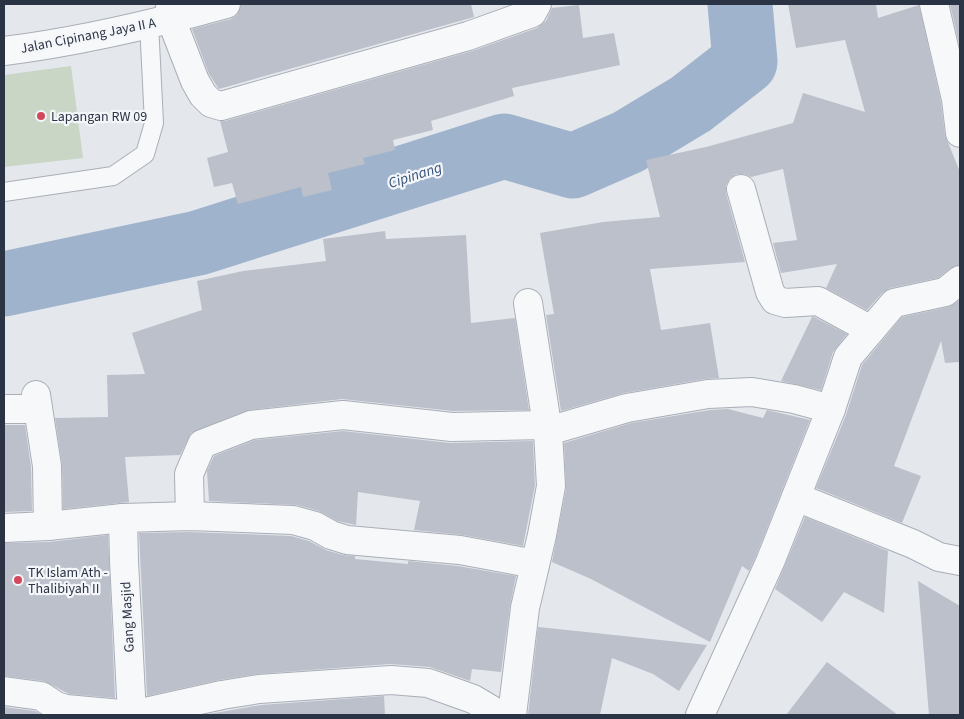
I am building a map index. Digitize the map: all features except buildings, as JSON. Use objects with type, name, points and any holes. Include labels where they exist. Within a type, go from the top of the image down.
[{"type":"street","name":"Jalan Cipinang Jaya II A","points":[[4,51],[35,47],[163,15],[226,4]]},
{"type":"street","points":[[163,15],[194,81],[210,103],[221,106],[468,36],[532,13],[537,4]]},
{"type":"street","points":[[934,4],[956,99],[960,133]]},
{"type":"street","points":[[741,189],[770,292],[775,300],[785,303],[818,301],[871,330]]},
{"type":"street","points":[[700,715],[770,562],[831,410],[848,357],[894,303],[955,291]]},
{"type":"street","points":[[512,715],[525,608],[551,486],[547,428],[528,303]]},
{"type":"street","points":[[190,516],[189,474],[202,444],[251,425],[343,416],[452,427],[547,428],[627,408],[708,394],[752,392],[794,399],[831,410]]},
{"type":"street","points":[[4,409],[37,402],[47,466],[48,526]]},
{"type":"street","points":[[796,497],[913,544],[939,557],[960,561]]},
{"type":"street","points":[[4,528],[48,526],[123,518],[190,516],[293,520],[316,526],[331,535],[347,540],[460,550],[535,564]]},
{"type":"street","name":"Gang Masjid","points":[[123,518],[132,715]]},
{"type":"street","points":[[4,690],[41,696],[56,706],[66,709],[132,715],[222,695],[250,691],[390,680],[428,683],[474,699],[500,715]]},
{"type":"lane","points":[[4,192],[113,176],[145,154],[154,123],[163,15]]},
{"type":"green space","name":"Lapangan RW 09","points":[[71,66],[83,158],[4,167],[4,75]]},
{"type":"waterway","name":"Cipinang","points":[[4,284],[198,243],[504,146],[573,166],[628,142],[691,104],[745,62],[740,4]]},
{"type":"place","name":"Lapangan RW 09","points":[[41,116]]},
{"type":"place","name":"TK Islam Ath - Thalibiyah II","points":[[18,580]]}]
